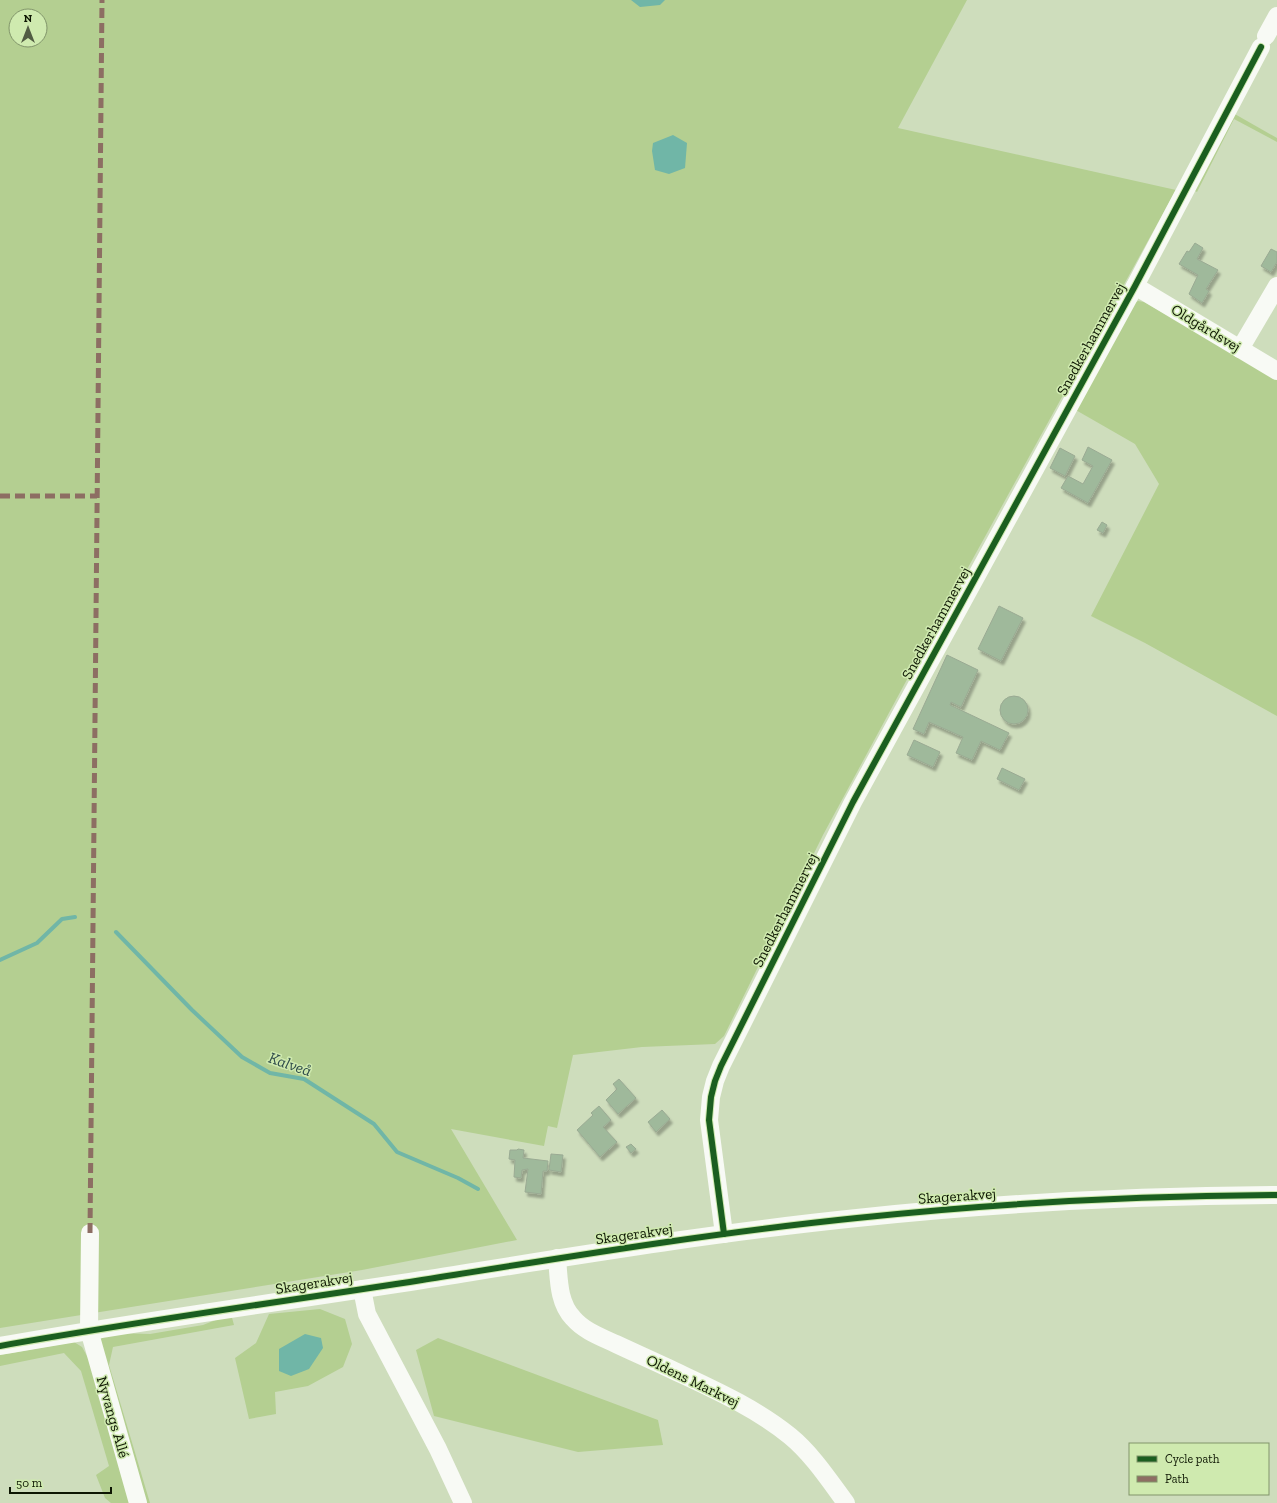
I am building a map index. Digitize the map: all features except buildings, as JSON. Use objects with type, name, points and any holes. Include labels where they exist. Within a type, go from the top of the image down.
[{"type":"street","name":"Snedkerhammervej","points":[[724,1234],[709,1120],[711,1097],[721,1066],[853,802],[1135,286],[1277,16]]},
{"type":"street","name":"Oldgårdsvej","points":[[1135,286],[1277,371]]},
{"type":"street","points":[[1240,349],[1277,286]]},
{"type":"street","name":"Skagerakvej","points":[[0,1346],[89,1330],[556,1258],[724,1234],[859,1218],[965,1208],[1203,1196],[1277,1195]]},
{"type":"street","name":"Nyvangs Allé","points":[[90,1233],[89,1330],[138,1503]]},
{"type":"street","name":"Oldens Markvej","points":[[556,1258],[564,1307],[573,1319],[591,1332],[702,1384],[772,1423],[790,1437],[810,1456],[846,1503]]},
{"type":"street","points":[[362,1289],[367,1314],[438,1449],[463,1503]]},
{"type":"green space","points":[[0,0],[967,0],[898,128],[1176,190],[938,622],[823,835],[724,1036],[715,1044],[642,1047],[573,1055],[557,1128],[548,1126],[544,1146],[451,1129],[517,1240],[362,1270],[0,1328]]},
{"type":"green space","points":[[1233,113],[1277,138],[1277,142],[1234,119],[1197,192],[1191,189]]},
{"type":"green space","points":[[1138,301],[1144,302],[1277,378],[1277,716],[1145,643],[1091,616],[1159,484],[1135,444],[1074,409],[1131,305]]},
{"type":"green space","points":[[320,1309],[345,1319],[352,1344],[343,1367],[308,1386],[275,1392],[276,1414],[249,1419],[235,1358],[256,1343],[269,1314]]},
{"type":"green space","points":[[231,1314],[234,1325],[113,1347],[109,1365],[150,1503],[143,1503],[99,1343],[103,1335],[114,1333],[150,1334],[203,1325]]},
{"type":"green space","points":[[438,1338],[658,1420],[663,1445],[578,1452],[434,1416],[416,1350]]},
{"type":"green space","points":[[74,1342],[82,1347],[92,1365],[132,1503],[111,1503],[105,1498],[96,1475],[109,1466],[81,1371],[64,1353],[0,1366],[0,1355]]},
{"type":"water","points":[[631,0],[665,0],[660,5],[640,7]]},
{"type":"water","points":[[673,135],[687,143],[685,168],[669,174],[655,170],[652,151],[653,143]]},
{"type":"water","points":[[305,1334],[321,1338],[323,1348],[309,1369],[291,1376],[279,1371],[279,1349]]},
{"type":"waterway","name":"Kalveå","points":[[0,960],[37,943],[62,919],[75,917]]},
{"type":"waterway","name":"Kalveå","points":[[116,932],[192,1010],[242,1057],[270,1073],[304,1079],[374,1124],[397,1152],[458,1178],[478,1189]]},
{"type":"marked path","points":[[90,1233],[102,0]]},
{"type":"marked path","points":[[0,496],[97,496]]},
{"type":"cycle path","points":[[724,1234],[709,1120],[711,1097],[721,1066],[853,802],[1135,286],[1261,47]]},
{"type":"cycle path","points":[[0,1346],[585,1254],[802,1224],[1014,1204],[1172,1197],[1277,1195]]}]
